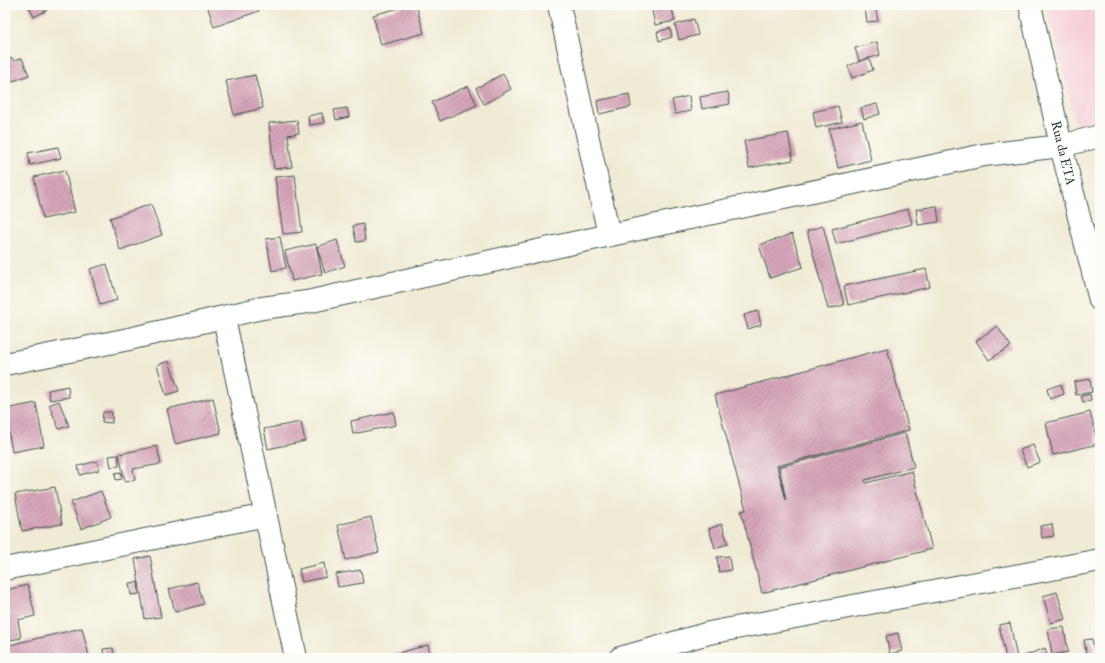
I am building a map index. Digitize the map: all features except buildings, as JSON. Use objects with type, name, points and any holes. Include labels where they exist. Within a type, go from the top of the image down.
[{"type":"street","points":[[559,5],[609,235]]},
{"type":"street","name":"Rua da ETA","points":[[1030,5],[1061,146],[1099,293]]},
{"type":"street","points":[[5,364],[129,339],[262,308],[307,302],[609,235],[984,155],[1061,146],[1100,136]]},
{"type":"street","points":[[224,318],[296,658]]},
{"type":"street","points":[[5,569],[266,515]]},
{"type":"street","points":[[620,658],[709,633],[1100,560]]},
{"type":"shaded area","points":[[1047,5],[1100,5],[1100,120],[1076,126]]}]
